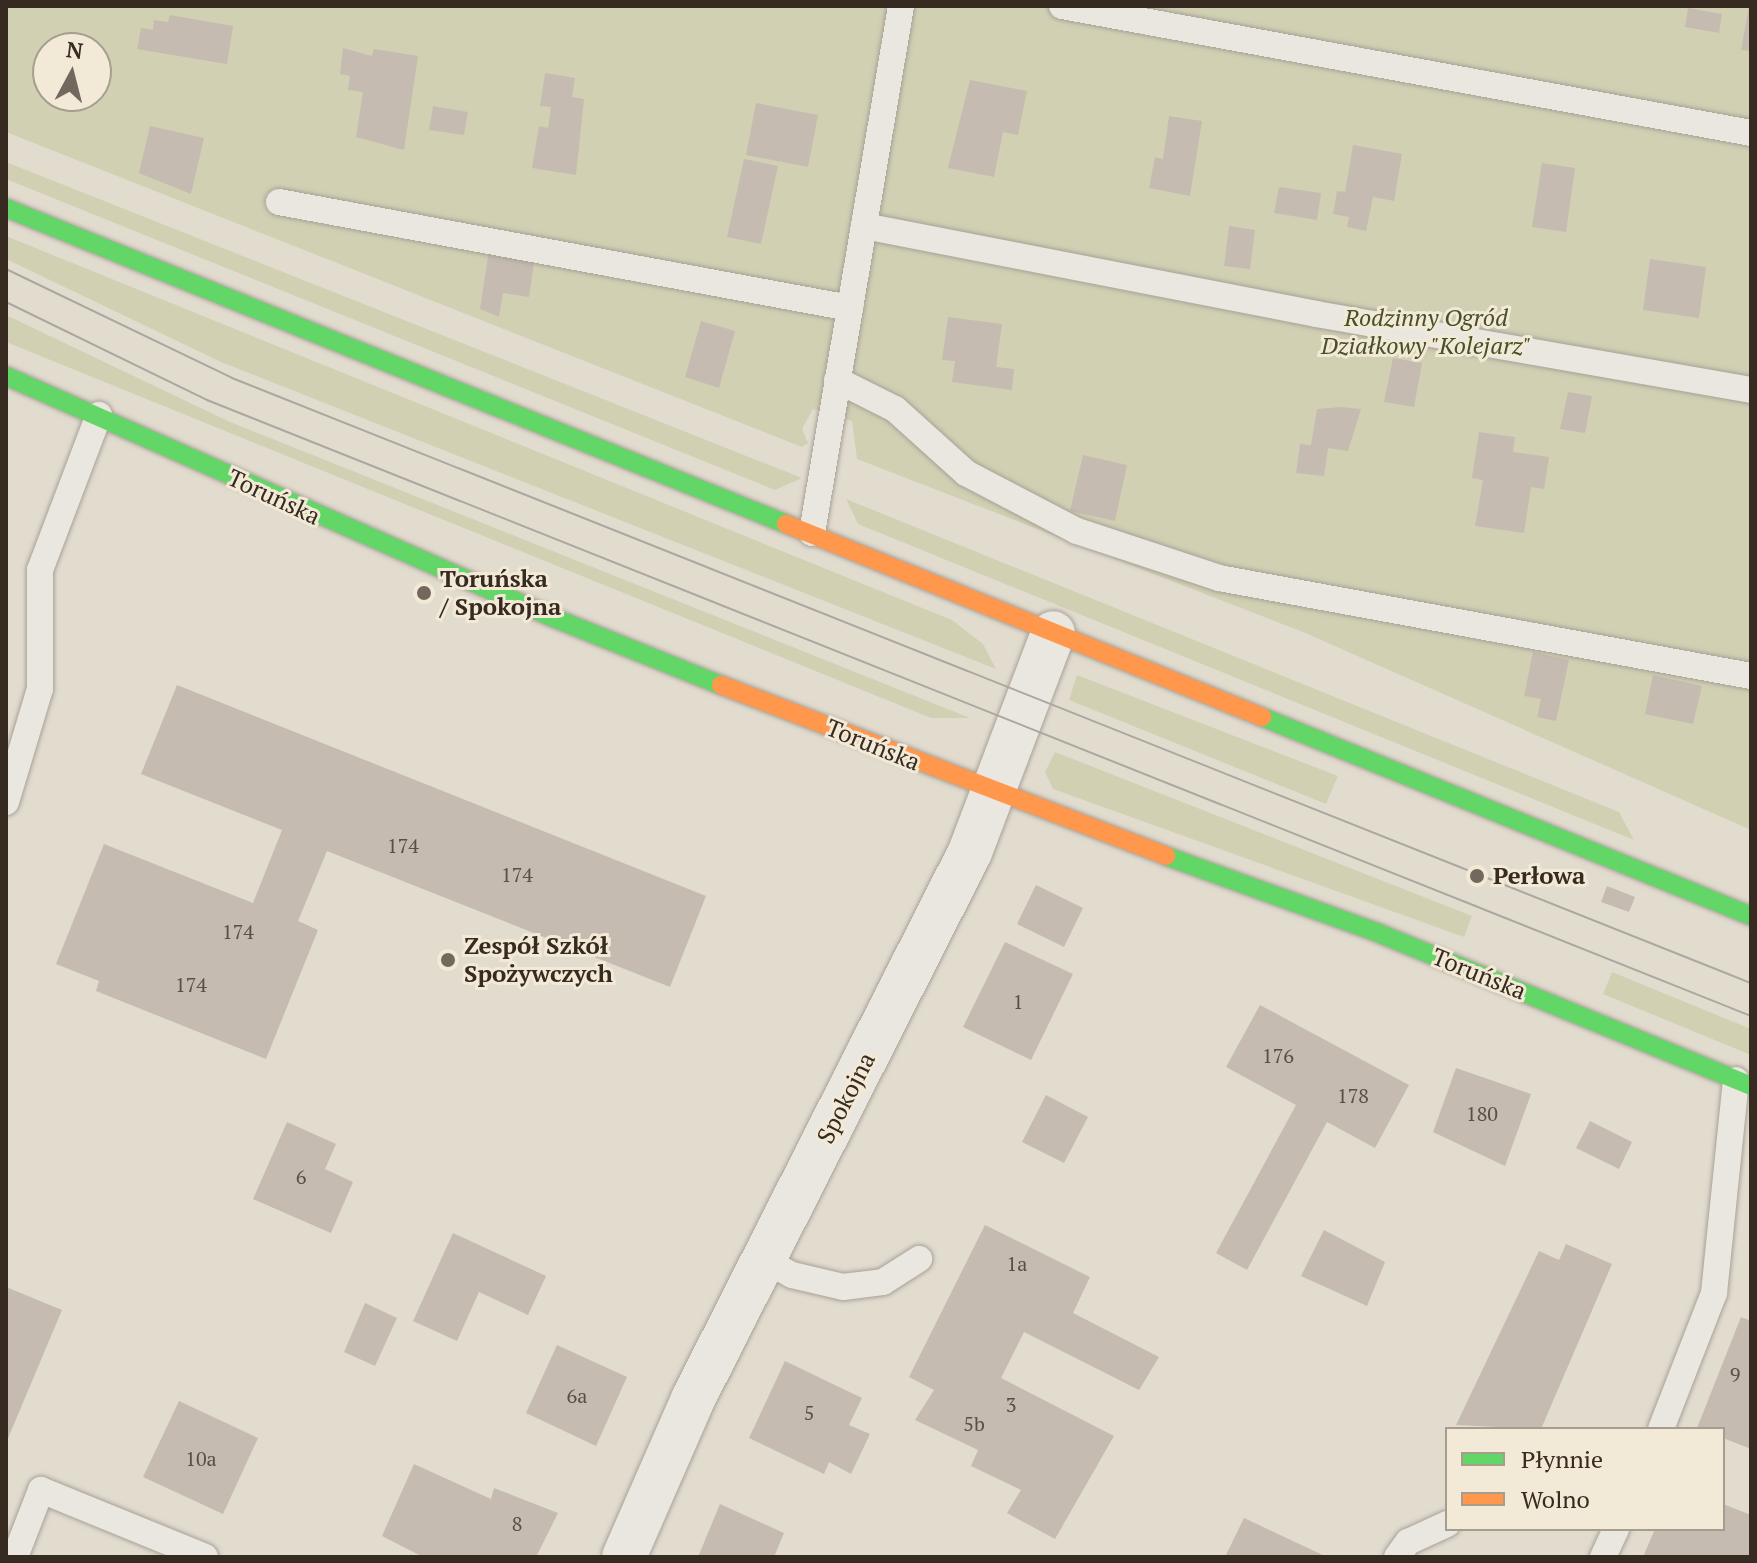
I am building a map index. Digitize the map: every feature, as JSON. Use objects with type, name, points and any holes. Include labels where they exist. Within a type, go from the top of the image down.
[{"type":"main road","points":[[6,208],[1751,916]]},
{"type":"main road","name":"Toruńska","points":[[6,376],[536,610],[995,795],[1376,932],[1744,1083]]},
{"type":"street","name":"Spokojna","points":[[624,1557],[763,1259],[995,795],[1053,633]]},
{"type":"lane","points":[[812,533],[901,6]]},
{"type":"lane","points":[[1062,6],[1751,133]]},
{"type":"lane","points":[[279,202],[850,308]]},
{"type":"lane","points":[[864,226],[1316,314],[1751,390]]},
{"type":"lane","points":[[837,380],[895,409],[980,481],[1077,531],[1219,578],[1751,676]]},
{"type":"lane","points":[[6,802],[40,689],[40,570],[99,415]]},
{"type":"lane","points":[[1662,1427],[1714,1293],[1744,1083]]},
{"type":"lane","points":[[763,1259],[792,1275],[843,1287],[883,1282],[919,1259]]},
{"type":"lane","points":[[15,1557],[41,1490],[205,1557]]},
{"type":"lane","points":[[1397,1557],[1408,1542],[1445,1525]]},
{"type":"lane","points":[[1603,1557],[1615,1531]]},
{"type":"green space","name":"Rodzinny Ogród Działkowy \"Kolejarz\"","points":[[6,6],[1751,6],[1751,830],[1303,632],[857,459],[852,421],[813,409],[802,429],[808,443],[802,447],[6,132]]},
{"type":"green space","points":[[6,162],[802,478],[775,490],[6,179]]},
{"type":"green space","points":[[6,236],[952,620],[983,644],[996,669],[221,362],[6,259]]},
{"type":"green space","points":[[6,315],[230,422],[970,718],[931,718],[6,342]]},
{"type":"green space","points":[[846,499],[1619,812],[1634,840],[858,524]]},
{"type":"green space","points":[[1077,675],[1338,776],[1326,804],[1069,700]]},
{"type":"green space","points":[[1055,752],[1472,916],[1464,937],[1053,789],[1045,772]]},
{"type":"green space","points":[[1612,972],[1751,1029],[1751,1055],[1603,994]]},
{"type":"building","points":[[1751,6],[1751,51],[1741,50]]},
{"type":"building","points":[[1688,8],[1722,14],[1719,33],[1685,27]]},
{"type":"building","points":[[170,15],[233,26],[227,64],[137,49],[141,28],[153,30],[154,20],[168,22]]},
{"type":"building","points":[[343,48],[372,56],[374,49],[418,56],[404,150],[356,137],[363,92],[348,90],[350,76],[340,74]]},
{"type":"building","points":[[545,73],[575,78],[572,97],[584,99],[576,175],[532,168],[539,126],[548,128],[551,107],[540,106]]},
{"type":"building","points":[[970,80],[1027,91],[1018,135],[1003,132],[994,177],[948,168]]},
{"type":"building","points":[[756,103],[818,115],[808,167],[746,155]]},
{"type":"building","points":[[433,106],[468,112],[464,135],[429,130]]},
{"type":"building","points":[[1169,116],[1202,121],[1190,196],[1149,188],[1155,157],[1163,159]]},
{"type":"building","points":[[150,126],[204,138],[191,194],[139,173]]},
{"type":"building","points":[[1353,145],[1402,154],[1394,201],[1373,197],[1366,231],[1347,227],[1349,217],[1333,214],[1337,191],[1345,192]]},
{"type":"building","points":[[744,159],[778,166],[761,244],[727,237]]},
{"type":"building","points":[[1542,163],[1575,168],[1566,232],[1532,227]]},
{"type":"building","points":[[1279,187],[1321,193],[1317,220],[1274,213]]},
{"type":"building","points":[[1229,226],[1255,230],[1250,269],[1224,266]]},
{"type":"building","points":[[489,250],[535,256],[529,297],[503,293],[499,317],[480,309]]},
{"type":"building","points":[[1650,259],[1706,267],[1699,318],[1643,310]]},
{"type":"building","points":[[948,317],[1002,324],[996,367],[1014,369],[1012,390],[952,382],[955,361],[942,360]]},
{"type":"building","points":[[701,321],[735,331],[719,388],[685,377]]},
{"type":"building","points":[[1393,358],[1422,363],[1414,407],[1384,402]]},
{"type":"building","points":[[1568,392],[1592,396],[1585,433],[1560,429]]},
{"type":"building","points":[[1317,409],[1361,409],[1348,451],[1328,448],[1324,476],[1296,473],[1300,444],[1311,445]]},
{"type":"building","points":[[1479,432],[1515,437],[1513,452],[1549,457],[1544,489],[1531,487],[1524,533],[1475,526],[1483,480],[1472,478]]},
{"type":"building","points":[[1083,455],[1127,465],[1115,521],[1070,511]]},
{"type":"building","points":[[1533,652],[1569,660],[1556,721],[1537,717],[1541,699],[1524,696]]},
{"type":"building","points":[[1653,675],[1702,686],[1693,724],[1645,714]]},
{"type":"building","points":[[177,685],[706,896],[670,987],[327,851],[298,921],[318,930],[266,1059],[96,991],[99,981],[56,964],[104,844],[253,903],[282,830],[141,774]]},
{"type":"building","points":[[1036,885],[1083,908],[1064,947],[1017,924]]},
{"type":"building","points":[[1607,886],[1635,897],[1629,912],[1601,902]]},
{"type":"building","points":[[1005,942],[1073,974],[1031,1060],[963,1027]]},
{"type":"building","points":[[1260,1005],[1409,1085],[1375,1148],[1327,1122],[1247,1270],[1216,1253],[1296,1105],[1226,1067]]},
{"type":"building","points":[[1456,1068],[1531,1094],[1505,1166],[1433,1132]]},
{"type":"building","points":[[1046,1095],[1088,1117],[1064,1163],[1022,1142]]},
{"type":"building","points":[[1590,1121],[1632,1142],[1619,1169],[1576,1148]]},
{"type":"building","points":[[287,1122],[336,1144],[325,1169],[353,1182],[331,1233],[253,1199]]},
{"type":"building","points":[[985,1225],[1090,1277],[1073,1313],[1159,1357],[1139,1390],[1024,1332],[1001,1378],[1114,1436],[1055,1539],[1007,1513],[1021,1490],[971,1466],[978,1450],[915,1420],[934,1390],[909,1377]]},
{"type":"building","points":[[1324,1230],[1385,1262],[1367,1306],[1301,1276]]},
{"type":"building","points":[[453,1233],[546,1276],[528,1315],[479,1292],[457,1341],[413,1321]]},
{"type":"building","points":[[1566,1244],[1612,1264],[1542,1427],[1456,1425],[1539,1251],[1559,1260]]},
{"type":"building","points":[[6,1287],[62,1310],[6,1443]]},
{"type":"building","points":[[365,1303],[397,1318],[375,1366],[344,1352]]},
{"type":"building","points":[[1741,1317],[1751,1321],[1751,1449],[1725,1439],[1725,1427],[1697,1427]]},
{"type":"building","points":[[557,1345],[627,1377],[596,1446],[526,1413]]},
{"type":"building","points":[[785,1361],[862,1398],[849,1425],[870,1434],[851,1474],[829,1462],[824,1474],[749,1438]]},
{"type":"building","points":[[179,1401],[258,1438],[223,1514],[143,1477]]},
{"type":"building","points":[[414,1464],[491,1499],[494,1488],[558,1513],[536,1557],[423,1557],[382,1536]]},
{"type":"building","points":[[720,1504],[784,1533],[774,1557],[698,1557]]},
{"type":"building","points":[[1725,1505],[1751,1515],[1751,1557],[1643,1557],[1654,1531],[1725,1531]]},
{"type":"building","points":[[1244,1518],[1327,1557],[1225,1557]]},
{"type":"tram line","points":[[6,269],[232,378],[1751,983]]},
{"type":"tram line","points":[[6,302],[207,400],[1751,1016]]},
{"type":"traffic: fast","points":[[6,208],[786,524]]},
{"type":"traffic: fast","points":[[6,376],[549,616],[721,685]]},
{"type":"traffic: fast","points":[[1262,717],[1751,916]]},
{"type":"traffic: fast","points":[[1166,856],[1376,932],[1751,1086]]},
{"type":"traffic: slow","points":[[786,524],[1262,717]]},
{"type":"traffic: slow","points":[[721,685],[1166,856]]},
{"type":"place","name":"Toruńska / Spokojna","points":[[424,593]]},
{"type":"place","name":"Perłowa","points":[[1477,876]]},
{"type":"place","name":"Zespół Szkół Spożywczych","points":[[448,960]]}]
